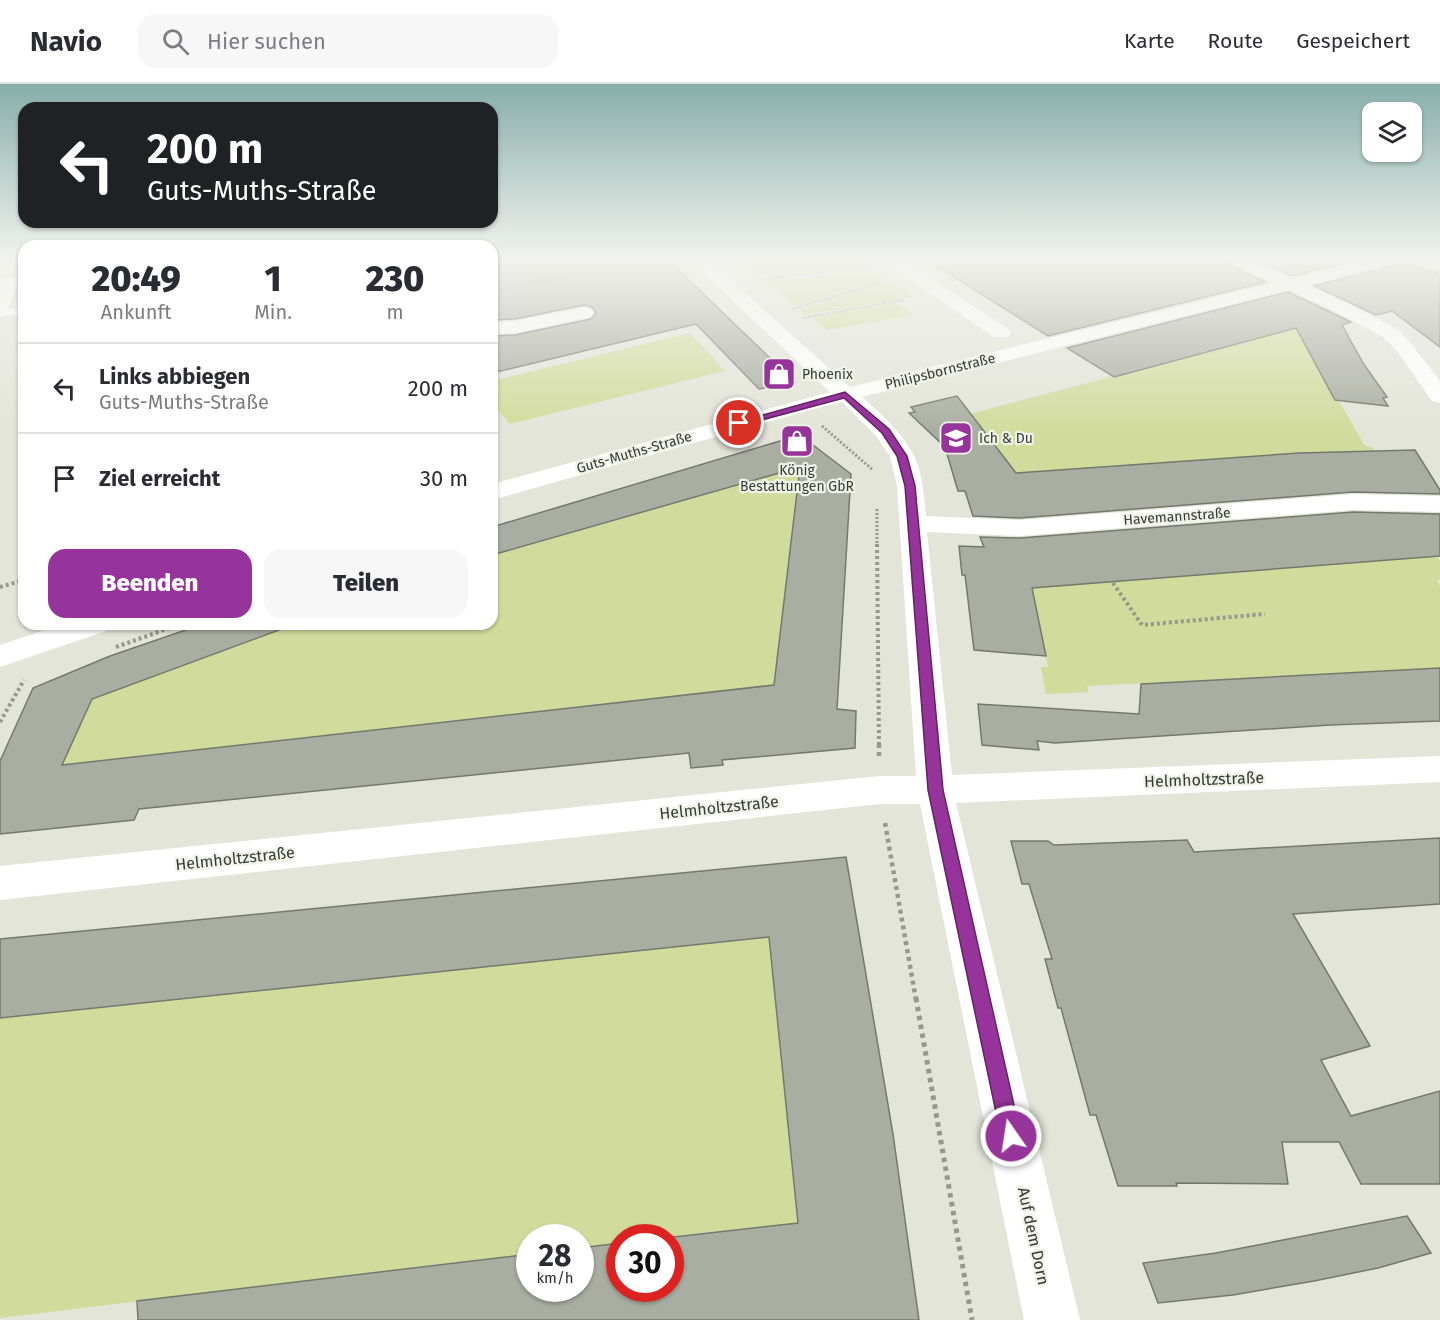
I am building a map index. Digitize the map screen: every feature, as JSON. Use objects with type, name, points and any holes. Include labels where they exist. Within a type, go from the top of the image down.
[{"type":"street","points":[[498,328],[515,327],[561,318]]},
{"type":"street","name":"Auf dem Dorn","points":[[761,318],[885,431],[902,456],[910,486],[914,524],[935,790],[1052,1320]]},
{"type":"street","points":[[978,318],[1001,333]]},
{"type":"street","name":"Philipsbornstraße","points":[[845,394],[1154,318]]},
{"type":"street","points":[[1364,318],[1390,333],[1404,347],[1440,396]]},
{"type":"street","name":"Guts-Muths-Straße","points":[[498,490],[845,394]]},
{"type":"street","name":"Havemannstraße","points":[[914,524],[1020,528],[1353,502],[1440,504]]},
{"type":"street","points":[[0,656],[78,630]]},
{"type":"street","name":"Helmholtzstraße","points":[[0,883],[880,790],[935,790],[1440,769]]},
{"type":"path","points":[[817,421],[877,473]]},
{"type":"path","points":[[877,502],[880,790],[972,1320]]},
{"type":"path","points":[[0,587],[18,582]]},
{"type":"path","points":[[1113,583],[1142,625],[1265,614]]},
{"type":"path","points":[[0,722],[24,680]]},
{"type":"green space","points":[[813,318],[815,318],[898,318],[827,330]]},
{"type":"green space","points":[[1295,325],[1365,446],[1372,447],[1376,453],[1309,453],[1016,473],[983,429],[978,429],[966,415],[1285,331]]},
{"type":"green space","points":[[690,333],[725,371],[510,424],[498,410],[498,380]]},
{"type":"green space","points":[[792,469],[799,477],[772,700],[736,690],[125,758],[120,767],[58,774],[92,699],[280,630],[498,630],[498,554]]},
{"type":"green space","points":[[1437,556],[1440,561],[1440,580],[1437,580],[1440,586],[1440,668],[1087,686],[1089,692],[1046,694],[1041,667],[1048,667],[1037,610],[1030,610],[1025,588]]},
{"type":"green space","points":[[769,937],[798,1223],[684,1235],[684,1224],[606,1224],[606,1245],[594,1246],[594,1224],[516,1224],[516,1256],[0,1318],[0,1018]]},
{"type":"building","points":[[498,318],[522,318],[498,320]]},
{"type":"building","points":[[728,318],[795,382],[759,389],[696,324],[498,372],[498,336],[515,335],[591,319]]},
{"type":"building","points":[[1019,318],[1122,318],[1048,336]]},
{"type":"building","points":[[1187,318],[1342,318],[1351,322],[1342,325],[1363,363],[1387,397],[1383,398],[1388,406],[1335,400],[1296,328],[1114,377],[1067,348]]},
{"type":"building","points":[[1401,318],[1440,318],[1440,347]]},
{"type":"building","points":[[957,396],[1016,473],[1299,453],[1415,450],[1440,490],[1440,494],[1353,492],[1020,518],[973,516],[965,491],[958,491],[945,447],[909,413],[915,412],[911,407]]},
{"type":"building","points":[[800,435],[851,474],[837,709],[856,711],[855,748],[722,760],[723,765],[691,768],[689,753],[139,809],[134,820],[0,834],[0,761],[33,688],[110,656],[186,630],[279,630],[92,699],[62,765],[774,685],[800,467],[498,553],[498,525]]},
{"type":"building","points":[[1353,512],[1440,514],[1440,556],[1032,588],[1046,656],[974,650],[959,546],[984,547],[980,537],[1020,538]]},
{"type":"building","points":[[1440,668],[1440,721],[1330,725],[1055,743],[1037,741],[1039,750],[982,745],[978,704],[1139,714],[1141,684]]},
{"type":"building","points":[[1440,838],[1440,904],[1293,914],[1370,1046],[1321,1060],[1351,1116],[1440,1091],[1440,1184],[1361,1184],[1339,1142],[1282,1142],[1288,1184],[1176,1183],[1177,1186],[1118,1186],[1096,1115],[1090,1115],[1045,959],[1052,959],[1029,884],[1022,884],[1011,841],[1048,841],[1054,845],[1187,840],[1194,852]]},
{"type":"building","points":[[846,857],[893,1134],[919,1320],[138,1320],[137,1301],[516,1256],[516,1302],[594,1302],[594,1246],[606,1245],[606,1302],[684,1302],[684,1236],[798,1223],[769,937],[0,1018],[0,939]]},
{"type":"building","points":[[1407,1216],[1431,1253],[1378,1268],[1314,1281],[1233,1295],[1158,1303],[1143,1263],[1216,1253]]},
{"type":"place","name":"Phoenix","points":[[779,374]]},
{"type":"place","name":"Ich & Du","points":[[956,438]]},
{"type":"place","name":"König Bestattungen GbR","points":[[797,441]]},
{"type":"route","points":[[739,423],[845,394],[885,431],[902,456],[910,486],[914,524],[935,790],[1011,1136]]}]
